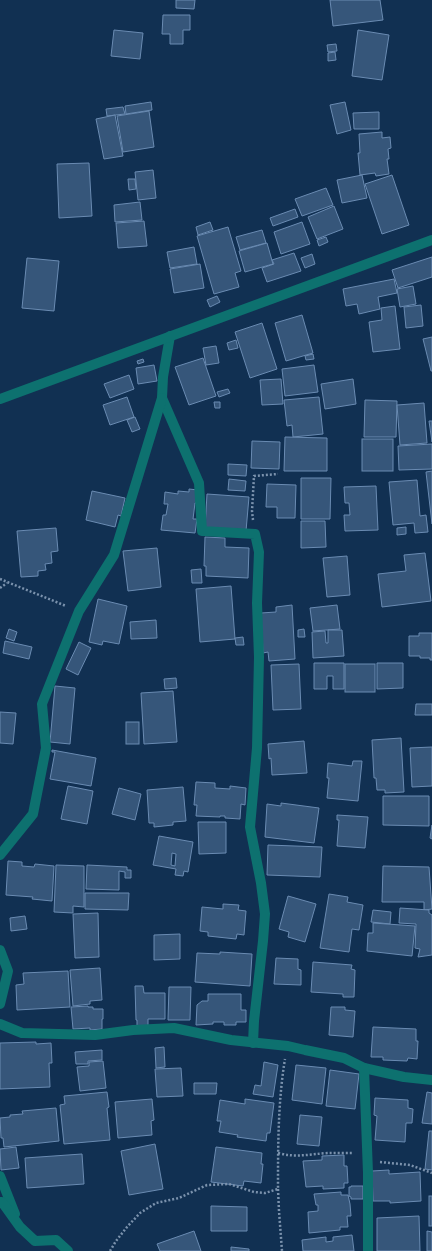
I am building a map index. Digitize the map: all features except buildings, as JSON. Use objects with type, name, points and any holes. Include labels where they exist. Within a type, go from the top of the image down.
[{"type":"street","points":[[0,400],[432,240]]},
{"type":"street","points":[[0,855],[33,814],[46,748],[42,704],[79,611],[114,555],[162,398],[163,377],[170,336]]},
{"type":"street","points":[[162,398],[199,483],[202,530],[255,534],[259,552],[257,603],[260,658],[257,748],[250,827],[265,914],[264,942],[254,1021],[253,1043]]},
{"type":"street","points":[[0,950],[8,971],[0,1004]]},
{"type":"street","points":[[0,1024],[22,1033],[95,1035],[133,1030],[174,1028],[231,1040],[288,1046],[344,1058],[364,1068],[404,1077],[432,1080]]},
{"type":"street","points":[[364,1068],[368,1174],[368,1251]]},
{"type":"street","points":[[0,1176],[20,1227]]},
{"type":"street","points":[[0,1202],[2,1202],[20,1227],[35,1241],[56,1240],[68,1251]]},
{"type":"path","points":[[255,534],[252,510],[254,476],[278,474]]},
{"type":"path","points":[[0,579],[79,611]]},
{"type":"path","points":[[0,588],[7,582]]},
{"type":"path","points":[[282,1251],[278,1189],[279,1127],[283,1071],[288,1046]]},
{"type":"path","points":[[110,1251],[116,1240],[140,1213],[156,1203],[180,1198],[207,1185],[229,1184],[254,1192],[265,1193],[278,1189]]}]
